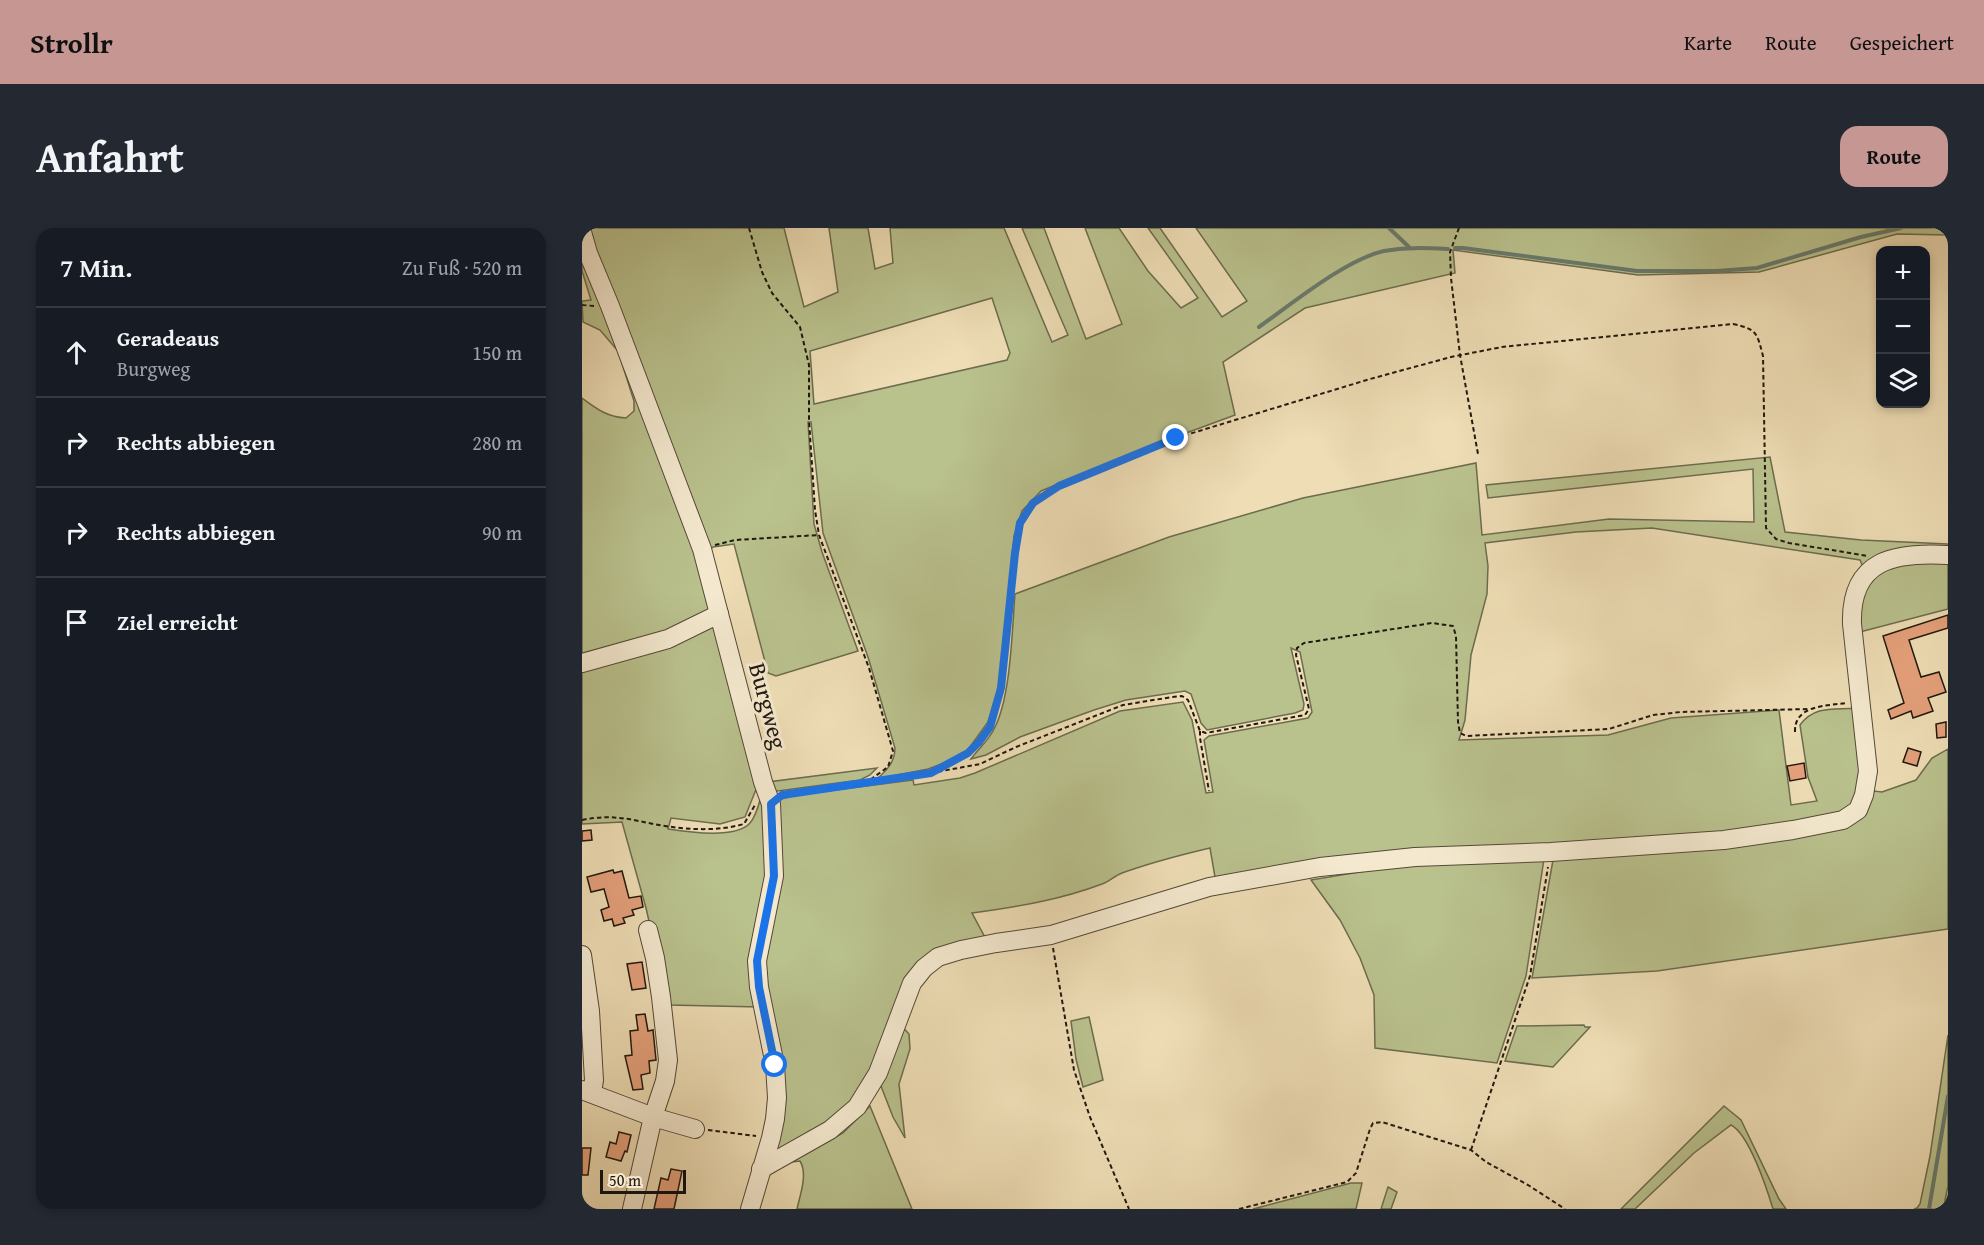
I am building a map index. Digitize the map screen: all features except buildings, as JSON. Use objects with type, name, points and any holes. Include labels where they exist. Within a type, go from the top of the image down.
[{"type":"street","name":"Burgweg","points":[[582,232],[702,549],[763,782],[763,804],[774,876],[757,961],[759,987],[775,1065],[777,1098],[771,1138],[750,1209]]},
{"type":"street","points":[[761,1169],[830,1130],[857,1107],[878,1074],[912,983],[924,968],[938,957],[961,950],[1051,935],[1209,887],[1320,867],[1415,857],[1551,852],[1724,840],[1843,820],[1858,810],[1864,795],[1868,771],[1852,610],[1857,589],[1869,570],[1887,559],[1919,553],[1948,555]]},
{"type":"street","points":[[582,663],[668,639],[718,614]]},
{"type":"street","points":[[633,1209],[653,1117],[665,1081],[668,1060],[655,958],[648,930]]},
{"type":"street","points":[[582,954],[590,1011],[594,1080],[587,1091],[653,1117],[695,1129]]},
{"type":"path","points":[[749,228],[762,272],[772,293],[800,327],[809,365],[814,510],[819,535],[869,668],[893,751],[888,767],[865,783]]},
{"type":"path","points":[[1459,228],[1450,252],[1451,278],[1460,355],[1478,454]]},
{"type":"path","points":[[931,773],[968,753],[990,727],[1001,688],[1020,523],[1033,503],[1059,486],[1176,438],[1370,379],[1460,355],[1502,347],[1722,325],[1733,324],[1750,328],[1759,338],[1763,356],[1767,528],[1776,539],[1789,543],[1887,559]]},
{"type":"path","points":[[702,549],[735,540],[819,535]]},
{"type":"path","points":[[1200,731],[1206,733],[1224,731],[1305,715],[1309,709],[1296,655],[1297,648],[1304,643],[1432,623],[1453,626],[1456,636],[1458,722],[1460,733],[1467,736],[1609,729],[1653,715],[1681,712],[1810,709],[1860,702]]},
{"type":"path","points":[[582,820],[606,816],[665,826],[719,829],[744,824],[763,804],[782,795],[980,764],[1016,747],[1123,705],[1182,696],[1188,700],[1200,731],[1209,791]]},
{"type":"path","points":[[1795,732],[1798,720],[1810,709]]},
{"type":"path","points":[[1471,1150],[1530,976],[1551,852]]},
{"type":"path","points":[[1051,935],[1074,1070],[1090,1117],[1129,1209]]},
{"type":"path","points":[[1239,1209],[1347,1182],[1356,1173],[1373,1123],[1383,1122],[1471,1150],[1486,1162],[1565,1209]]},
{"type":"path","points":[[695,1129],[771,1138]]},
{"type":"green space","points":[[585,228],[784,228],[804,307],[838,292],[829,228],[868,228],[875,269],[893,263],[890,228],[1004,228],[1052,342],[1068,335],[1022,228],[1044,228],[1086,339],[1122,324],[1085,228],[1119,228],[1148,271],[1181,308],[1198,298],[1148,228],[1160,228],[1222,317],[1247,301],[1196,228],[1948,228],[1948,235],[1897,234],[1759,272],[1638,275],[1453,250],[1455,273],[1305,308],[1223,362],[1235,415],[1041,491],[1022,511],[1014,536],[1000,683],[988,722],[967,751],[928,769],[877,779],[890,765],[895,748],[868,657],[823,533],[811,422],[808,422],[814,524],[858,651],[776,676],[768,673],[734,544],[713,547],[706,553]],"holes":[[[992,298],[1010,353],[1007,360],[814,404],[810,351]]]},
{"type":"green space","points":[[582,243],[657,444],[720,629],[759,782],[745,817],[720,824],[671,818],[668,829],[723,833],[743,828],[750,823],[758,809],[762,793],[767,825],[760,1007],[668,1005],[646,908],[622,822],[582,824],[582,398],[608,414],[626,418],[634,411],[634,401],[618,351],[600,330],[583,322],[582,301],[591,300],[582,271]]},
{"type":"green space","points":[[1770,457],[1785,532],[1861,540],[1948,544],[1948,552],[1863,567],[1860,560],[1652,528],[1576,532],[1485,543],[1488,566],[1487,594],[1471,655],[1465,720],[1459,740],[1608,735],[1671,718],[1779,710],[1791,805],[1817,801],[1808,777],[1800,725],[1819,711],[1856,708],[1864,762],[1857,804],[1844,813],[1763,830],[1216,883],[1210,848],[1133,869],[1105,883],[1054,899],[972,913],[987,941],[937,953],[857,1101],[777,1157],[763,980],[776,807],[781,799],[796,795],[913,780],[914,785],[960,778],[1120,711],[1183,702],[1192,720],[1206,793],[1213,792],[1204,740],[1209,736],[1308,718],[1312,712],[1300,652],[1291,648],[1304,704],[1303,710],[1295,713],[1207,730],[1201,723],[1191,694],[1185,691],[1126,700],[1094,710],[1020,737],[986,755],[971,759],[992,733],[1000,716],[1010,663],[1015,594],[1169,537],[1303,498],[1476,463],[1482,535],[1609,519],[1754,522],[1753,469],[1488,498],[1486,485]]},
{"type":"green space","points":[[1948,558],[1948,609],[1856,633],[1861,589],[1889,561]]},
{"type":"green space","points":[[1948,749],[1948,929],[1657,971],[1532,978],[1553,860],[1716,845],[1867,807],[1874,791],[1882,792],[1916,780],[1932,758]]},
{"type":"green space","points":[[877,768],[860,780],[770,792],[768,782]]},
{"type":"green space","points":[[1544,859],[1526,976],[1497,1063],[1375,1048],[1374,995],[1360,958],[1340,920],[1311,880],[1407,864]]},
{"type":"green space","points":[[1089,1017],[1103,1080],[1083,1087],[1076,1059],[1071,1021]]},
{"type":"green space","points":[[899,1023],[909,1034],[910,1049],[899,1084],[905,1138],[893,1117],[879,1081]]},
{"type":"green space","points":[[1584,1025],[1590,1027],[1553,1067],[1505,1061],[1517,1026]]},
{"type":"green space","points":[[1948,1035],[1948,1186],[1944,1205],[1948,1206],[1948,1209],[1914,1209],[1920,1204],[1930,1156]]},
{"type":"green space","points":[[870,1106],[912,1209],[797,1209],[803,1185],[803,1172],[800,1161],[791,1162],[843,1133]]},
{"type":"green space","points":[[1724,1106],[1741,1120],[1786,1209],[1773,1209],[1751,1150],[1738,1130],[1731,1125],[1694,1153],[1635,1209],[1621,1209]]},
{"type":"green space","points":[[1351,1183],[1362,1183],[1356,1209],[1253,1209]]},
{"type":"green space","points":[[1388,1187],[1397,1192],[1391,1209],[1381,1209]]},
{"type":"waterway","points":[[1389,228],[1409,247]]},
{"type":"waterway","points":[[1455,248],[1637,271],[1716,271],[1757,268],[1861,237],[1901,228]]},
{"type":"waterway","points":[[1259,327],[1320,283],[1369,256],[1400,249],[1448,249]]},
{"type":"waterway","points":[[1929,1209],[1948,1096]]},
{"type":"route","points":[[775,1065],[759,987],[757,961],[774,876],[771,804],[782,795],[931,773],[968,753],[990,727],[996,708],[1001,688],[1020,523],[1033,503],[1059,486],[1176,438]]}]
